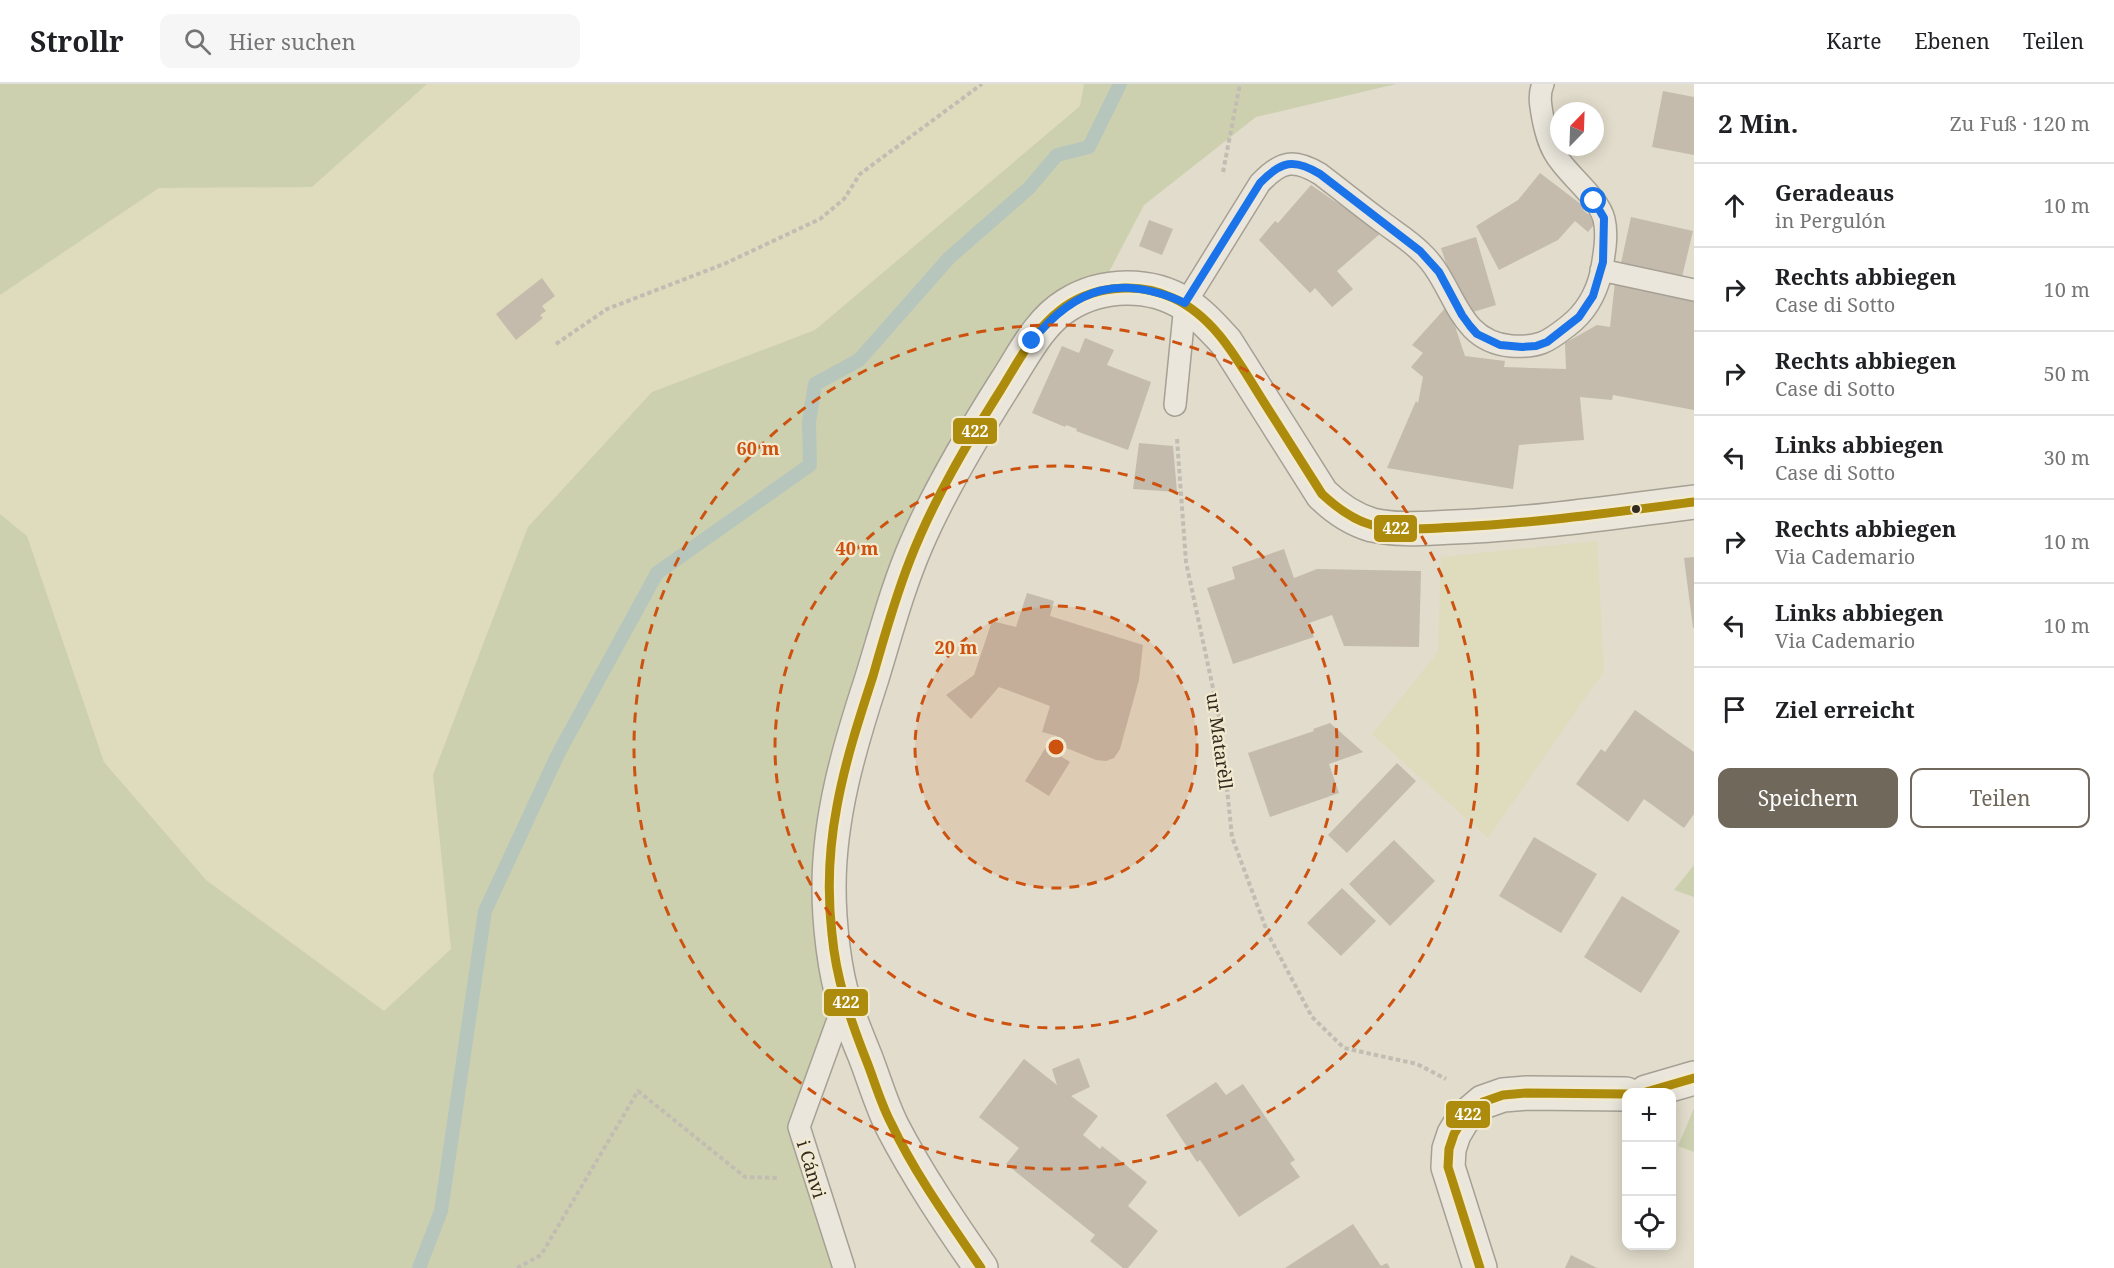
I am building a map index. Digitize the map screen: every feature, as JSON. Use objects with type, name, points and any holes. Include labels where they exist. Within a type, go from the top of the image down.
[{"type":"street","points":[[981,1268],[934,1199],[891,1124],[844,1003],[836,968],[829,888],[834,822],[856,728],[895,606],[921,535],[946,483],[997,396],[1032,341],[1059,311],[1067,304],[1099,291],[1123,287],[1162,293],[1185,303],[1206,320],[1226,342],[1322,494],[1335,507],[1353,518],[1371,524],[1401,530],[1504,526],[1694,502]]},
{"type":"street","points":[[1660,1088],[1694,1078]]},
{"type":"street","points":[[1480,1268],[1448,1167],[1449,1149],[1454,1134],[1463,1119],[1483,1102],[1503,1095],[1622,1094]]},
{"type":"lane","points":[[1175,405],[1185,303],[1260,183],[1270,172],[1283,165],[1294,163],[1307,166],[1320,174],[1420,251],[1439,272],[1470,326],[1488,341],[1500,345],[1536,346],[1547,342],[1579,317],[1593,296],[1601,270],[1604,218],[1594,201],[1558,160],[1549,142],[1539,98],[1543,84]]},
{"type":"lane","points":[[1601,270],[1694,290]]},
{"type":"lane","name":"i Cánvi","points":[[844,1003],[799,1127],[844,1268]]},
{"type":"path","points":[[556,344],[607,309],[724,264],[820,219],[844,199],[860,174],[982,84]]},
{"type":"path","name":"ur Matarèll","points":[[1175,405],[1186,562],[1220,721],[1232,837],[1268,934],[1312,1017],[1344,1048],[1417,1064],[1442,1076]]},
{"type":"path","points":[[517,1268],[541,1255],[638,1091],[746,1177],[815,1179]]},
{"type":"shaded area","points":[[427,84],[1084,84],[1080,105],[815,330],[652,392],[433,775],[451,949],[383,1012],[206,880],[104,761],[27,536],[0,514],[0,295],[159,188],[312,187]]},
{"type":"shaded area","points":[[1597,541],[1604,671],[1488,838],[1372,734],[1438,652],[1441,557]]},
{"type":"green space","points":[[0,84],[427,84],[312,187],[159,188],[0,295]]},
{"type":"green space","points":[[1084,84],[1396,84],[1256,117],[1144,205],[1099,291],[1082,297],[947,483],[834,822],[844,1003],[799,1127],[844,1268],[0,1268],[0,514],[27,536],[104,762],[206,880],[384,1011],[451,949],[433,775],[528,527],[652,392],[815,330],[1080,106]]},
{"type":"green space","points":[[1694,865],[1694,897],[1674,890]]},
{"type":"green space","points":[[1694,1108],[1694,1152],[1678,1146]]},
{"type":"building","points":[[1663,91],[1694,97],[1694,155],[1652,147]]},
{"type":"building","points":[[1540,173],[1586,208],[1583,210],[1597,221],[1588,232],[1575,221],[1558,240],[1499,270],[1476,226],[1518,200]]},
{"type":"building","points":[[1311,185],[1381,233],[1337,271],[1353,289],[1332,307],[1315,288],[1310,293],[1259,240],[1275,221],[1278,223]]},
{"type":"building","points":[[1631,217],[1693,231],[1682,277],[1621,263]]},
{"type":"building","points":[[1149,220],[1173,229],[1162,255],[1139,246]]},
{"type":"building","points":[[1476,237],[1496,305],[1463,315],[1441,248]]},
{"type":"building","points":[[542,278],[555,296],[542,306],[546,311],[540,315],[543,318],[516,340],[496,314]]},
{"type":"building","points":[[1615,282],[1694,298],[1694,410],[1613,395],[1612,400],[1580,397],[1584,440],[1519,445],[1513,489],[1387,468],[1416,401],[1418,403],[1423,377],[1411,367],[1423,353],[1412,345],[1448,305],[1465,356],[1505,361],[1504,367],[1566,369],[1565,343],[1597,325],[1610,327]]},
{"type":"building","points":[[1085,338],[1114,350],[1107,365],[1151,382],[1128,450],[1032,413],[1062,346],[1079,353]]},
{"type":"building","points":[[1139,443],[1173,446],[1177,492],[1133,489]]},
{"type":"building","points":[[1284,549],[1294,578],[1317,569],[1421,571],[1419,647],[1344,646],[1332,615],[1309,623],[1314,637],[1233,664],[1207,588],[1235,579],[1232,567]]},
{"type":"building","points":[[1694,557],[1694,628],[1693,628],[1684,558]]},
{"type":"building","points":[[1027,593],[1054,601],[1050,616],[1143,645],[1139,680],[1120,749],[1114,758],[1106,761],[1096,760],[1054,743],[1057,736],[1042,732],[1050,706],[999,687],[971,719],[946,695],[974,675],[992,621],[1016,627]]},
{"type":"building","points":[[1635,710],[1694,752],[1694,814],[1684,828],[1644,799],[1628,822],[1576,784],[1601,749],[1605,752]]},
{"type":"building","points":[[1330,723],[1363,752],[1329,764],[1339,793],[1270,817],[1248,753],[1314,731],[1313,729]]},
{"type":"building","points":[[1046,747],[1070,762],[1049,796],[1025,781]]},
{"type":"building","points":[[1397,763],[1416,781],[1347,853],[1328,835]]},
{"type":"building","points":[[1534,837],[1597,874],[1561,933],[1499,896]]},
{"type":"building","points":[[1394,840],[1435,881],[1390,926],[1349,884]]},
{"type":"building","points":[[1342,888],[1376,921],[1341,956],[1307,923]]},
{"type":"building","points":[[1622,896],[1680,931],[1641,993],[1584,957]]},
{"type":"building","points":[[1079,1058],[1090,1087],[1071,1096],[1098,1116],[1083,1135],[1100,1149],[1102,1146],[1147,1182],[1128,1206],[1158,1231],[1128,1268],[1123,1268],[1090,1241],[1095,1235],[1006,1164],[1019,1148],[979,1117],[1024,1059],[1057,1085],[1052,1069]]},
{"type":"building","points":[[1216,1082],[1226,1095],[1243,1084],[1295,1160],[1290,1163],[1300,1177],[1239,1217],[1200,1160],[1197,1162],[1166,1115]]},
{"type":"building","points":[[1353,1224],[1381,1266],[1387,1263],[1390,1268],[1285,1268]]},
{"type":"building","points":[[1571,1255],[1597,1268],[1565,1268]]},
{"type":"waterway","points":[[419,1268],[441,1211],[485,911],[558,754],[657,573],[810,465],[809,422],[815,384],[859,360],[949,258],[1029,188],[1057,155],[1089,147],[1120,84]]},
{"type":"transit line","name":"422","points":[[981,1268],[933,1197],[900,1142],[884,1107],[854,1027],[840,981],[830,918],[832,838],[848,757],[910,560],[929,516],[963,453],[1019,359],[1041,328],[1071,303],[1099,291],[1144,289],[1173,298],[1189,307],[1215,330],[1226,344],[1322,494],[1345,512],[1372,525],[1415,529],[1488,525],[1576,517],[1694,502]]},
{"type":"transit line","name":"422","points":[[1660,1088],[1694,1078]]},
{"type":"transit line","name":"422","points":[[1480,1268],[1448,1167],[1449,1149],[1454,1134],[1463,1119],[1483,1102],[1503,1095],[1622,1094]]},
{"type":"route","points":[[1032,341],[1048,321],[1067,304],[1099,291],[1123,287],[1143,289],[1162,293],[1185,303],[1260,183],[1270,172],[1283,165],[1294,163],[1307,166],[1320,174],[1420,251],[1439,272],[1462,315],[1477,334],[1500,345],[1536,346],[1547,342],[1579,317],[1593,296],[1603,262],[1605,231],[1604,218],[1594,201]]}]
